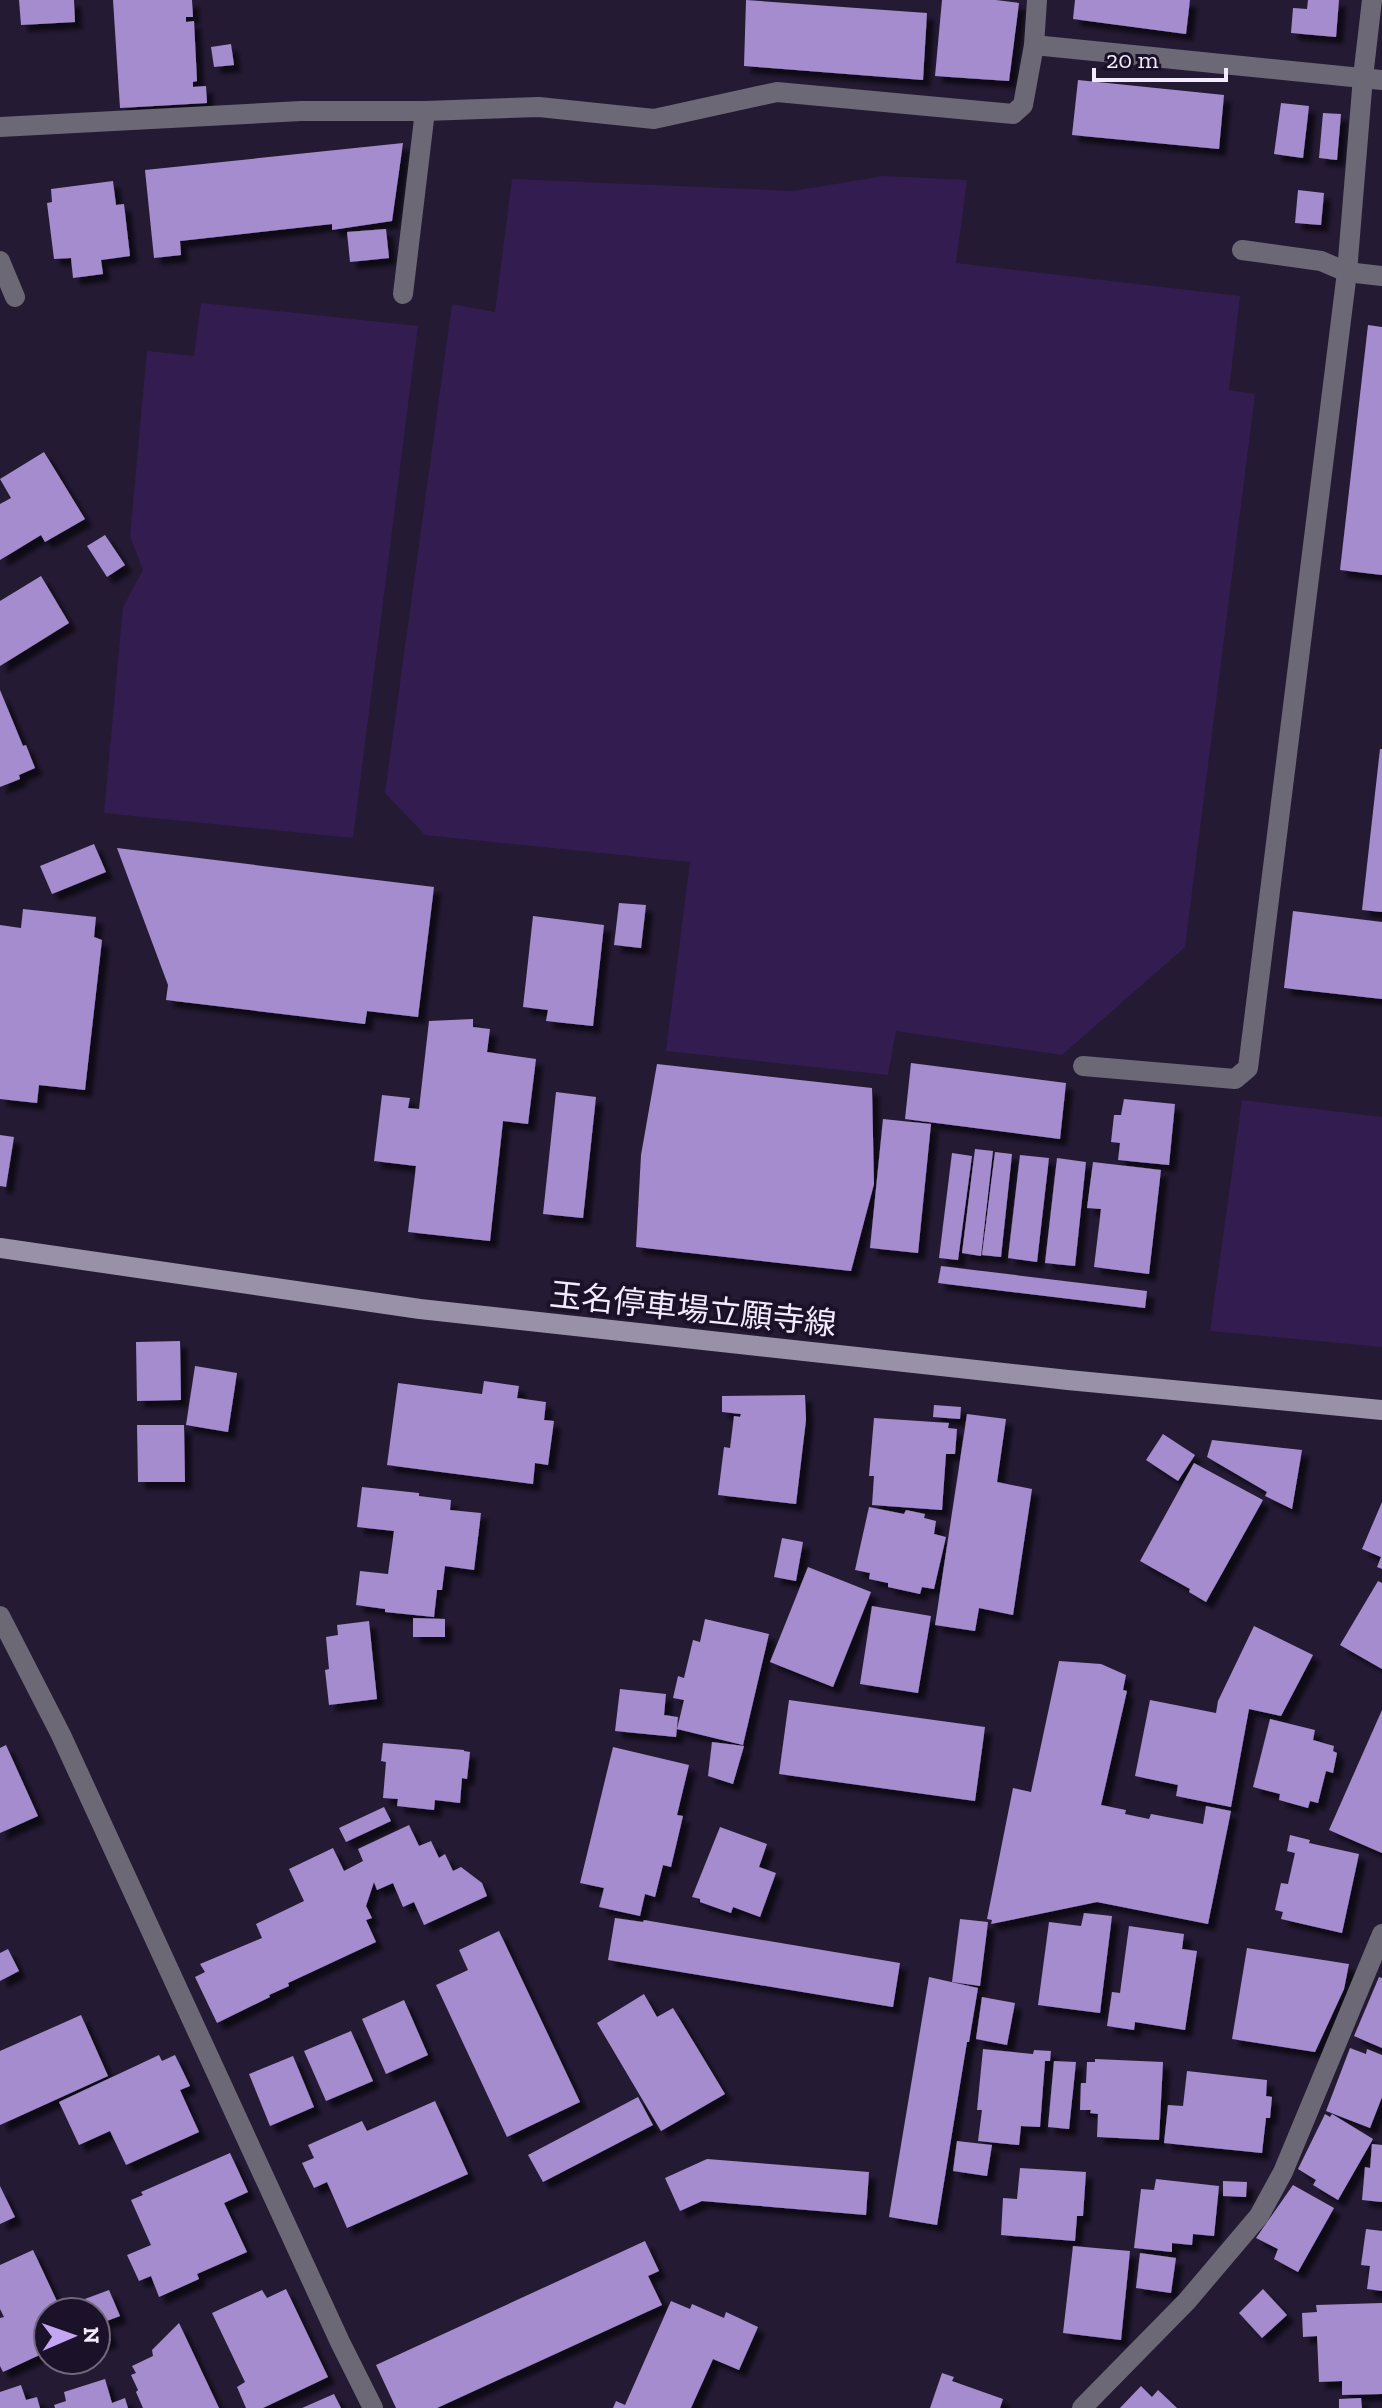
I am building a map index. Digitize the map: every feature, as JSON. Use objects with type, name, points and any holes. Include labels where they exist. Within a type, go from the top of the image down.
[{"type":"main road","name":"玉名停車場立願寺線","points":[[0,1248],[420,1309],[1068,1380],[1382,1410]]},
{"type":"street","points":[[0,127],[301,111],[539,107],[654,119],[777,92],[1013,114],[1023,105],[1034,45],[1037,0]]},
{"type":"street","points":[[1083,1066],[1235,1079],[1248,1068],[1372,78],[1372,0]]},
{"type":"street","points":[[1034,45],[1372,78]]},
{"type":"street","points":[[403,294],[425,111]]},
{"type":"street","points":[[1242,250],[1321,261],[1347,272],[1382,276]]},
{"type":"street","points":[[0,261],[15,297]]},
{"type":"street","points":[[0,1616],[61,1735],[373,2408]]},
{"type":"street","points":[[1082,2408],[1187,2301],[1259,2216],[1283,2172],[1382,1934]]},
{"type":"shaded area","points":[[884,176],[967,180],[956,263],[1240,296],[1229,390],[1255,394],[1185,947],[1062,1055],[896,1031],[888,1075],[666,1051],[690,862],[425,835],[385,793],[452,304],[495,312],[512,179],[793,191]]},
{"type":"shaded area","points":[[201,303],[418,326],[353,838],[104,813],[123,607],[143,570],[130,536],[147,351],[194,356]]},
{"type":"shaded area","points":[[1242,1100],[1382,1117],[1382,1347],[1210,1331]]},
{"type":"building","points":[[19,0],[74,0],[75,22],[21,25]]},
{"type":"building","points":[[113,0],[192,0],[193,17],[186,17],[186,22],[194,21],[197,81],[193,82],[193,87],[206,86],[207,103],[120,108]]},
{"type":"building","points":[[746,0],[927,13],[923,80],[744,66]]},
{"type":"building","points":[[942,0],[1019,3],[1009,81],[935,76]]},
{"type":"building","points":[[1075,0],[1190,0],[1186,34],[1073,19]]},
{"type":"building","points":[[1308,0],[1339,0],[1336,37],[1291,33],[1293,8],[1307,9]]},
{"type":"building","points":[[231,44],[234,65],[214,67],[211,47]]},
{"type":"building","points":[[1078,80],[1224,95],[1219,149],[1072,135]]},
{"type":"building","points":[[1281,103],[1309,106],[1303,158],[1274,154]]},
{"type":"building","points":[[1323,113],[1341,114],[1337,160],[1319,158]]},
{"type":"building","points":[[403,143],[392,221],[332,230],[332,224],[180,241],[181,255],[154,258],[145,170]]},
{"type":"building","points":[[113,181],[116,205],[124,204],[130,256],[101,260],[103,274],[73,278],[71,258],[54,259],[47,203],[52,202],[51,189]]},
{"type":"building","points":[[1298,190],[1324,193],[1321,225],[1295,223]]},
{"type":"building","points":[[386,229],[389,258],[350,262],[347,232]]},
{"type":"building","points":[[1368,325],[1382,327],[1382,575],[1340,570]]},
{"type":"building","points":[[44,452],[85,519],[45,542],[41,535],[0,560],[0,504],[11,498],[0,479]]},
{"type":"building","points":[[105,535],[125,565],[107,577],[87,546]]},
{"type":"building","points":[[41,576],[69,623],[0,666],[0,601]]},
{"type":"building","points":[[0,690],[35,768],[19,775],[20,779],[0,787]]},
{"type":"building","points":[[1382,749],[1382,912],[1362,910]]},
{"type":"building","points":[[94,844],[106,872],[52,894],[40,866]]},
{"type":"building","points":[[117,848],[434,887],[418,1017],[367,1011],[365,1024],[166,1000],[168,985]]},
{"type":"building","points":[[619,903],[646,905],[641,948],[614,945]]},
{"type":"building","points":[[23,909],[96,917],[94,937],[102,940],[85,1090],[39,1085],[37,1103],[0,1099],[0,925],[21,928]]},
{"type":"building","points":[[1293,911],[1382,922],[1382,999],[1284,988]]},
{"type":"building","points":[[533,916],[604,925],[593,1026],[546,1021],[548,1010],[523,1007]]},
{"type":"building","points":[[473,1019],[473,1027],[490,1029],[487,1052],[536,1059],[528,1124],[503,1121],[490,1241],[408,1232],[416,1166],[374,1161],[382,1095],[410,1098],[408,1108],[419,1109],[429,1021]]},
{"type":"building","points":[[911,1063],[1066,1083],[1060,1139],[905,1119]]},
{"type":"building","points":[[657,1064],[872,1088],[874,1184],[851,1271],[636,1247],[641,1155]]},
{"type":"building","points":[[556,1092],[596,1097],[583,1218],[543,1214]]},
{"type":"building","points":[[1124,1099],[1175,1104],[1169,1165],[1118,1160],[1120,1143],[1111,1142],[1114,1115],[1121,1115]]},
{"type":"building","points":[[883,1119],[931,1124],[918,1253],[870,1248]]},
{"type":"building","points":[[0,1135],[14,1137],[6,1187],[0,1186]]},
{"type":"building","points":[[975,1149],[993,1151],[981,1256],[962,1253]]},
{"type":"building","points":[[995,1152],[1012,1154],[1001,1257],[982,1255]]},
{"type":"building","points":[[952,1153],[972,1156],[958,1260],[939,1258]]},
{"type":"building","points":[[1020,1155],[1049,1158],[1037,1262],[1008,1258]]},
{"type":"building","points":[[1057,1158],[1086,1162],[1075,1266],[1045,1263]]},
{"type":"building","points":[[1093,1162],[1161,1170],[1149,1274],[1094,1267],[1101,1209],[1087,1208]]},
{"type":"building","points":[[941,1266],[1147,1291],[1145,1308],[938,1283]]},
{"type":"building","points":[[180,1341],[181,1400],[137,1401],[136,1342]]},
{"type":"building","points":[[195,1366],[237,1373],[228,1432],[186,1425]]},
{"type":"building","points":[[484,1381],[519,1386],[517,1398],[546,1402],[544,1420],[554,1421],[548,1465],[535,1463],[533,1484],[387,1465],[398,1383],[482,1394]]},
{"type":"building","points":[[805,1395],[806,1420],[796,1504],[718,1495],[724,1447],[730,1448],[734,1416],[740,1417],[741,1414],[722,1412],[722,1396]]},
{"type":"building","points":[[934,1405],[961,1407],[960,1419],[933,1417]]},
{"type":"building","points":[[967,1414],[1006,1419],[997,1482],[1032,1489],[1013,1615],[979,1608],[975,1631],[935,1625]]},
{"type":"building","points":[[874,1418],[949,1423],[948,1428],[957,1429],[955,1454],[946,1454],[942,1510],[872,1505],[874,1476],[869,1476]]},
{"type":"building","points":[[137,1425],[184,1425],[185,1482],[138,1482]]},
{"type":"building","points":[[1163,1434],[1195,1455],[1178,1481],[1146,1460]]},
{"type":"building","points":[[1212,1440],[1302,1450],[1292,1509],[1265,1496],[1267,1492],[1207,1457]]},
{"type":"building","points":[[1194,1463],[1263,1500],[1206,1602],[1189,1592],[1190,1589],[1140,1561]]},
{"type":"building","points":[[362,1487],[419,1493],[419,1496],[451,1500],[450,1510],[481,1513],[474,1570],[445,1566],[442,1590],[437,1590],[434,1617],[385,1612],[385,1609],[356,1605],[360,1571],[388,1574],[394,1531],[357,1527]]},
{"type":"building","points":[[1382,1502],[1382,1569],[1377,1567],[1381,1557],[1362,1549]]},
{"type":"building","points":[[869,1507],[904,1514],[906,1510],[925,1514],[924,1518],[936,1521],[934,1534],[946,1537],[934,1589],[922,1587],[920,1594],[888,1587],[888,1583],[869,1579],[870,1573],[855,1570]]},
{"type":"building","points":[[782,1538],[803,1542],[796,1581],[774,1577]]},
{"type":"building","points":[[808,1567],[871,1592],[833,1687],[770,1662]]},
{"type":"building","points":[[1378,1581],[1382,1583],[1382,1669],[1340,1645]]},
{"type":"building","points":[[872,1606],[931,1616],[918,1693],[860,1684]]},
{"type":"building","points":[[413,1618],[445,1619],[445,1637],[413,1637]]},
{"type":"building","points":[[705,1619],[769,1634],[743,1745],[677,1729],[684,1700],[673,1698],[678,1676],[684,1678],[693,1640],[700,1642]]},
{"type":"building","points":[[369,1621],[377,1699],[329,1705],[325,1670],[329,1669],[326,1637],[338,1635],[337,1625]]},
{"type":"building","points":[[1254,1626],[1313,1655],[1281,1716],[1249,1709],[1231,1807],[1176,1796],[1178,1785],[1135,1776],[1150,1700],[1216,1713],[1218,1701]]},
{"type":"building","points":[[1059,1661],[1101,1664],[1126,1675],[1123,1690],[1127,1691],[1101,1805],[1149,1819],[1151,1814],[1203,1824],[1206,1806],[1231,1811],[1208,1924],[1097,1902],[991,1924],[992,1920],[987,1919],[1013,1788],[1031,1792]]},
{"type":"building","points":[[620,1689],[666,1694],[664,1715],[678,1717],[676,1737],[615,1731]]},
{"type":"building","points":[[789,1700],[985,1727],[975,1801],[779,1774]]},
{"type":"building","points":[[1382,1710],[1382,1853],[1329,1830]]},
{"type":"building","points":[[1270,1719],[1315,1730],[1313,1740],[1334,1746],[1333,1751],[1337,1753],[1333,1773],[1326,1771],[1318,1803],[1310,1801],[1308,1808],[1279,1800],[1280,1794],[1253,1787]]},
{"type":"building","points":[[712,1742],[744,1746],[733,1784],[708,1776]]},
{"type":"building","points":[[383,1743],[470,1752],[467,1779],[462,1778],[460,1803],[435,1800],[434,1810],[397,1806],[398,1799],[383,1798],[386,1762],[381,1761]]},
{"type":"building","points":[[6,1745],[38,1816],[0,1833],[0,1748]]},
{"type":"building","points":[[613,1747],[689,1765],[677,1815],[683,1816],[671,1867],[663,1865],[655,1897],[645,1894],[640,1916],[599,1907],[604,1888],[580,1883]]},
{"type":"building","points":[[384,1807],[391,1821],[346,1842],[339,1828]]},
{"type":"building","points":[[409,1825],[419,1846],[431,1841],[439,1858],[445,1854],[453,1871],[461,1867],[482,1883],[487,1896],[424,1925],[414,1902],[403,1907],[393,1883],[377,1890],[374,1882],[366,1906],[372,1918],[366,1920],[376,1942],[288,1983],[289,1986],[270,1997],[217,2023],[195,1977],[205,1972],[200,1964],[262,1938],[256,1924],[304,1901],[289,1869],[333,1848],[344,1871],[363,1861],[358,1849]]},
{"type":"building","points":[[720,1827],[767,1844],[759,1867],[776,1873],[760,1917],[733,1907],[731,1913],[692,1897]]},
{"type":"building","points":[[1290,1835],[1310,1840],[1309,1843],[1359,1854],[1342,1933],[1281,1919],[1283,1912],[1275,1910],[1281,1883],[1288,1884],[1295,1853],[1287,1851]]},
{"type":"building","points":[[1084,1913],[1112,1916],[1100,2013],[1038,2005],[1049,1922],[1081,1926]]},
{"type":"building","points":[[615,1918],[644,1920],[900,1963],[893,2007],[608,1960]]},
{"type":"building","points":[[960,1919],[988,1922],[980,1986],[952,1982]]},
{"type":"building","points":[[1129,1926],[1184,1934],[1182,1949],[1197,1951],[1185,2030],[1135,2022],[1134,2030],[1107,2026],[1112,1992],[1120,1993]]},
{"type":"building","points":[[499,1931],[580,2102],[507,2137],[436,1985],[468,1970],[459,1950]]},
{"type":"building","points":[[1247,1948],[1349,1964],[1344,1989],[1315,2052],[1232,2039]]},
{"type":"building","points":[[8,1949],[19,1971],[0,1981],[0,1953]]},
{"type":"building","points":[[929,1977],[978,1988],[937,2225],[889,2217]]},
{"type":"building","points":[[1379,1977],[1382,1978],[1382,2048],[1354,2036]]},
{"type":"building","points":[[644,1994],[657,2017],[673,2008],[725,2094],[661,2131],[597,2023]]},
{"type":"building","points":[[982,1997],[1015,2003],[1007,2045],[976,2039]]},
{"type":"building","points":[[404,2000],[428,2055],[386,2074],[362,2019]]},
{"type":"building","points":[[81,2015],[108,2076],[0,2125],[0,2051]]},
{"type":"building","points":[[351,2031],[373,2081],[326,2101],[304,2051]]},
{"type":"building","points":[[1350,2048],[1366,2054],[1367,2049],[1382,2055],[1382,2097],[1370,2128],[1326,2111]]},
{"type":"building","points":[[983,2049],[1033,2054],[1034,2050],[1051,2051],[1050,2061],[1045,2061],[1040,2127],[1021,2126],[1019,2145],[978,2141],[982,2110],[977,2110]]},
{"type":"building","points":[[159,2055],[162,2061],[175,2055],[190,2086],[180,2090],[199,2132],[126,2165],[110,2131],[79,2145],[59,2102]]},
{"type":"building","points":[[293,2056],[314,2107],[270,2126],[249,2074]]},
{"type":"building","points":[[1095,2059],[1163,2062],[1159,2140],[1097,2137],[1098,2114],[1080,2110],[1081,2083],[1086,2083],[1087,2062],[1095,2062]]},
{"type":"building","points":[[1054,2061],[1076,2062],[1069,2129],[1048,2127]]},
{"type":"building","points":[[1187,2071],[1267,2080],[1266,2096],[1272,2097],[1262,2153],[1164,2143],[1168,2105],[1183,2106]]},
{"type":"building","points":[[638,2097],[653,2125],[543,2182],[528,2155]]},
{"type":"building","points":[[435,2101],[468,2174],[347,2228],[327,2182],[314,2188],[302,2163],[314,2158],[308,2145],[362,2121],[367,2131]]},
{"type":"building","points":[[1325,2114],[1330,2117],[1332,2114],[1373,2139],[1338,2200],[1313,2185],[1316,2180],[1298,2169]]},
{"type":"building","points":[[957,2141],[992,2145],[987,2176],[953,2171]]},
{"type":"building","points":[[1372,2144],[1382,2145],[1382,2202],[1362,2200],[1365,2167],[1370,2168]]},
{"type":"building","points":[[230,2153],[248,2192],[224,2203],[247,2252],[197,2274],[199,2279],[159,2297],[151,2276],[139,2281],[127,2255],[151,2245],[131,2200],[143,2195],[141,2192]]},
{"type":"building","points":[[707,2159],[869,2172],[866,2215],[702,2201],[680,2211],[665,2178]]},
{"type":"building","points":[[1020,2168],[1086,2172],[1083,2216],[1077,2216],[1075,2241],[1001,2235],[1003,2198],[1017,2199]]},
{"type":"building","points":[[1156,2179],[1219,2186],[1214,2236],[1193,2234],[1192,2245],[1172,2243],[1172,2252],[1134,2248],[1141,2189],[1154,2190]]},
{"type":"building","points":[[1223,2181],[1247,2182],[1246,2197],[1223,2196]]},
{"type":"building","points":[[1293,2185],[1334,2208],[1298,2272],[1274,2259],[1278,2249],[1256,2238]]},
{"type":"building","points":[[0,2186],[15,2217],[0,2224]]},
{"type":"building","points":[[1366,2229],[1382,2231],[1382,2291],[1367,2289],[1370,2266],[1361,2265]]},
{"type":"building","points":[[645,2241],[659,2271],[648,2276],[662,2305],[437,2408],[396,2408],[376,2365]]},
{"type":"building","points":[[1073,2246],[1130,2251],[1121,2340],[1063,2333]]},
{"type":"building","points":[[33,2250],[55,2296],[32,2296],[32,2358],[3,2372],[0,2366],[0,2318],[4,2317],[0,2309],[0,2265]]},
{"type":"building","points":[[1140,2253],[1176,2258],[1171,2293],[1136,2288]]},
{"type":"building","points":[[286,2289],[328,2377],[263,2408],[246,2408],[237,2387],[245,2382],[212,2313],[262,2290],[267,2298]]},
{"type":"building","points":[[1263,2289],[1287,2315],[1262,2338],[1239,2313]]},
{"type":"building","points":[[109,2290],[112,2296],[93,2296]]},
{"type":"building","points":[[112,2297],[120,2316],[112,2319]]},
{"type":"building","points":[[671,2301],[690,2309],[692,2304],[724,2318],[726,2312],[758,2327],[739,2370],[713,2359],[691,2408],[613,2408],[616,2401],[625,2405]]},
{"type":"building","points":[[1382,2303],[1382,2394],[1342,2395],[1342,2381],[1319,2382],[1317,2336],[1303,2337],[1302,2313],[1317,2312],[1316,2305]]},
{"type":"building","points":[[179,2323],[219,2408],[143,2408],[131,2375],[136,2373],[132,2366],[153,2356],[152,2350]]},
{"type":"building","points":[[942,2373],[954,2377],[952,2381],[1003,2399],[1000,2408],[930,2408]]},
{"type":"building","points":[[105,2379],[112,2403],[125,2398],[128,2408],[55,2408],[54,2405],[66,2401],[64,2392]]},
{"type":"building","points":[[21,2385],[26,2400],[37,2397],[40,2408],[0,2408],[0,2392]]},
{"type":"building","points":[[1141,2386],[1152,2397],[1158,2390],[1177,2408],[1120,2408]]},
{"type":"building","points":[[334,2394],[341,2408],[302,2408]]},
{"type":"building","points":[[1361,2398],[1362,2408],[1339,2408],[1339,2399]]}]
